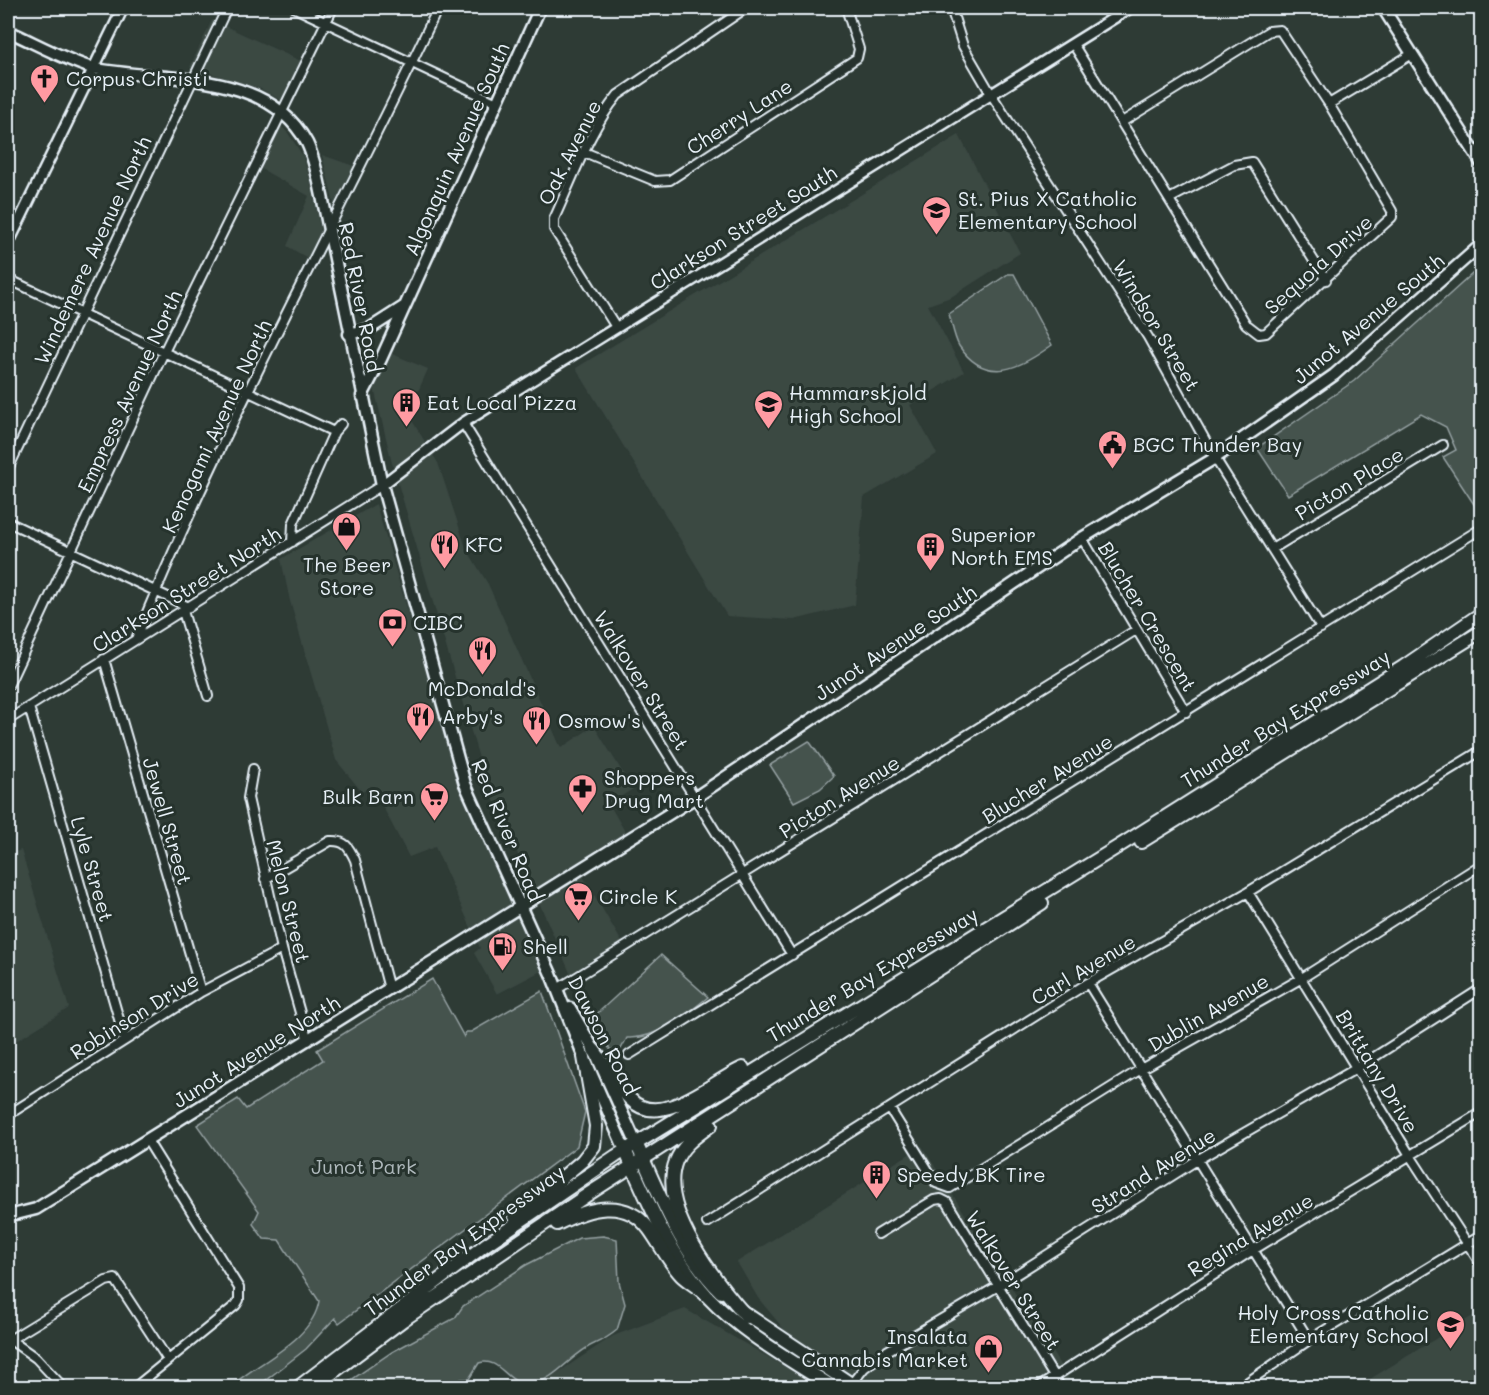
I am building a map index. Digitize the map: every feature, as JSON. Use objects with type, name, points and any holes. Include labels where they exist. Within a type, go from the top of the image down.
[{"type":"main road","name":"Algonquin Avenue South","points":[[362,396],[540,8]]},
{"type":"main road","points":[[1383,8],[1482,164]]},
{"type":"main road","name":"Red River Road","points":[[8,31],[94,68],[192,79],[243,92],[283,112],[306,143],[315,163],[382,485],[465,784],[551,974]]},
{"type":"main road","name":"Junot Avenue South","points":[[520,905],[696,797],[1082,538],[1215,458],[1334,375],[1482,244]]},
{"type":"main road","points":[[349,334],[369,329],[405,305]]},
{"type":"main road","name":"Thunder Bay Expressway","points":[[297,1388],[485,1245],[631,1146],[1154,824],[1393,673],[1482,613]]},
{"type":"main road","name":"Thunder Bay Expressway","points":[[312,1388],[403,1320],[638,1163],[1040,904],[1482,631]]},
{"type":"main road","name":"Junot Avenue North","points":[[8,1216],[36,1209],[308,1041],[520,905]]},
{"type":"main road","name":"Dawson Road","points":[[551,974],[631,1146],[673,1248],[703,1292],[755,1335],[834,1388]]},
{"type":"main road","name":"Dawson Road","points":[[551,974],[589,1054]]},
{"type":"main road","points":[[589,1054],[630,1099],[648,1109],[657,1109],[680,1103],[738,1070],[780,1053]]},
{"type":"main road","points":[[485,1245],[542,1192],[582,1161],[594,1146],[596,1126],[589,1054]]},
{"type":"main road","points":[[747,1317],[718,1284],[699,1256],[677,1206],[671,1182],[676,1160],[688,1142],[783,1071]]},
{"type":"main road","name":"Dawson Road","points":[[638,1163],[701,1269],[714,1286],[747,1317],[852,1386]]},
{"type":"main road","points":[[500,1255],[590,1209],[624,1210],[642,1220],[682,1276],[703,1292]]},
{"type":"street","points":[[8,244],[123,8]]},
{"type":"street","name":"Windemere Avenue North","points":[[8,469],[79,314],[227,8]]},
{"type":"street","points":[[295,8],[495,102]]},
{"type":"street","name":"Empress Avenue North","points":[[8,686],[165,352],[333,8]]},
{"type":"street","name":"Kenogami Avenue North","points":[[136,639],[155,592],[249,393],[438,8]]},
{"type":"street","name":"Oak Avenue","points":[[616,327],[554,229],[554,219],[584,152],[609,106],[618,96],[745,8]]},
{"type":"street","name":"Cherry Lane","points":[[584,152],[655,181],[670,180],[857,58],[860,49],[846,8]]},
{"type":"street","name":"Windsor Street","points":[[951,8],[963,46],[991,94],[1148,337],[1215,458],[1321,628]]},
{"type":"street","name":"Clarkson Street South","points":[[382,485],[463,423],[1130,8]]},
{"type":"street","name":"Sequoia Drive","points":[[1073,44],[1246,324],[1259,334],[1266,333],[1388,223],[1392,211],[1329,104],[1284,34],[1274,29],[1122,122]]},
{"type":"street","points":[[1329,104],[1412,54]]},
{"type":"street","points":[[1169,199],[1234,165],[1252,162],[1326,280]]},
{"type":"street","points":[[8,279],[334,432]]},
{"type":"street","name":"Walkover Street","points":[[463,423],[792,955]]},
{"type":"street","points":[[292,542],[293,524],[334,432],[341,424]]},
{"type":"street","name":"Picton Place","points":[[1272,549],[1443,445]]},
{"type":"street","name":"Clarkson Street North","points":[[8,720],[382,485]]},
{"type":"street","points":[[8,522],[186,609],[208,696]]},
{"type":"street","name":"Blucher Avenue","points":[[629,1055],[1482,528]]},
{"type":"street","name":"Blucher Crescent","points":[[1082,538],[1186,712]]},
{"type":"street","name":"Picton Avenue","points":[[559,988],[744,876],[1136,630]]},
{"type":"street","name":"Jewell Street","points":[[104,659],[201,992]]},
{"type":"street","name":"Lyle Street","points":[[29,707],[125,1040]]},
{"type":"street","name":"Carl Avenue","points":[[707,1223],[1088,984],[1248,892],[1482,750]]},
{"type":"street","name":"Melon Street","points":[[253,769],[248,798],[282,949],[308,1041]]},
{"type":"street","points":[[265,879],[330,841],[339,840],[349,846],[355,860],[389,989]]},
{"type":"street","name":"Dublin Avenue","points":[[890,1109],[936,1184],[950,1188],[1141,1069],[1302,978],[1482,864]]},
{"type":"street","name":"Brittany Drive","points":[[1248,892],[1411,1157],[1482,1266]]},
{"type":"street","name":"Robinson Drive","points":[[8,1115],[201,992],[282,949]]},
{"type":"street","points":[[1088,984],[1310,1340]]},
{"type":"street","name":"Strand Avenue","points":[[852,1386],[864,1368],[887,1351],[998,1286],[1197,1160],[1357,1068],[1482,988]]},
{"type":"street","name":"Regina Avenue","points":[[1037,1388],[1253,1250],[1411,1157],[1482,1112]]},
{"type":"street","points":[[134,1388],[236,1305],[240,1294],[239,1288],[147,1140]]},
{"type":"street","name":"Walkover Street","points":[[878,1234],[934,1200],[940,1199],[947,1202],[1061,1388]]},
{"type":"street","points":[[1239,1388],[1310,1340],[1482,1235]]},
{"type":"street","points":[[64,1388],[36,1358],[9,1339],[106,1281],[115,1279],[168,1360]]},
{"type":"shaded area","points":[[212,20],[303,62],[284,102],[261,89],[190,67]]},
{"type":"shaded area","points":[[276,121],[288,133],[303,156],[311,183],[322,236],[311,260],[287,246],[309,196],[258,167]]},
{"type":"shaded area","name":"Hammarskjold High School","points":[[959,135],[1020,253],[951,297],[928,305],[964,372],[910,405],[937,454],[864,497],[855,605],[794,620],[727,616],[576,368]]},
{"type":"shaded area","points":[[322,155],[354,166],[334,204]]},
{"type":"shaded area","points":[[390,353],[428,369],[408,414],[438,463],[466,548],[488,584],[561,748],[594,726],[633,789],[609,804],[627,835],[577,866],[623,944],[571,975],[486,782],[392,463],[374,388]]},
{"type":"shaded area","points":[[376,504],[463,796],[541,971],[497,994],[474,953],[480,948],[435,847],[409,857],[372,786],[362,792],[336,760],[290,601],[281,559]]},
{"type":"shaded area","points":[[21,850],[69,1008],[8,1046],[8,854]]},
{"type":"shaded area","points":[[922,1146],[1074,1387],[872,1387],[792,1339],[758,1298],[737,1262]]},
{"type":"shaded area","points":[[685,1309],[820,1387],[536,1387],[613,1336]]},
{"type":"shaded area","name":"Holy Cross Catholic Elementary School","points":[[1481,1311],[1481,1387],[1357,1387]]},
{"type":"green space","points":[[1481,266],[1481,515],[1443,457],[1456,450],[1446,427],[1421,414],[1288,495],[1257,448],[1354,381]]},
{"type":"green space","points":[[1008,274],[1014,274],[1052,345],[1017,366],[993,370],[970,359],[959,346],[949,314]]},
{"type":"green space","points":[[809,741],[834,776],[820,789],[794,802],[770,765]]},
{"type":"green space","points":[[661,955],[708,997],[659,1031],[638,1038],[627,1038],[616,1058],[590,1020]]},
{"type":"green space","name":"Junot Park","points":[[432,979],[464,1037],[466,1032],[471,1032],[542,991],[585,1112],[577,1146],[339,1323],[335,1318],[306,1349],[257,1387],[230,1387],[296,1339],[315,1315],[319,1301],[279,1240],[264,1239],[253,1224],[259,1211],[197,1125],[238,1099],[246,1109],[323,1060],[317,1050]]},
{"type":"green space","points":[[603,1236],[617,1239],[619,1282],[625,1304],[617,1330],[586,1348],[548,1378],[540,1382],[523,1384],[510,1377],[499,1367],[487,1362],[479,1363],[469,1379],[461,1379],[454,1387],[341,1387],[392,1352],[455,1318],[463,1306],[526,1265],[579,1238]]},
{"type":"place","name":"Corpus Christi","points":[[45,104]]},
{"type":"place","name":"St. Pius X Catholic Elementary School","points":[[937,236]]},
{"type":"place","name":"Eat Local Pizza","points":[[406,428]]},
{"type":"place","name":"Hammarskjold High School","points":[[768,430]]},
{"type":"place","name":"BGC Thunder Bay","points":[[1112,470]]},
{"type":"place","name":"The Beer Store","points":[[347,552]]},
{"type":"place","name":"KFC","points":[[444,570]]},
{"type":"place","name":"Superior North EMS","points":[[930,572]]},
{"type":"place","name":"CIBC","points":[[392,648]]},
{"type":"place","name":"McDonald's","points":[[482,676]]},
{"type":"place","name":"Arby's","points":[[421,742]]},
{"type":"place","name":"Osmow's","points":[[537,746]]},
{"type":"place","name":"Shoppers Drug Mart","points":[[583,814]]},
{"type":"place","name":"Bulk Barn","points":[[435,822]]},
{"type":"place","name":"Circle K","points":[[578,922]]},
{"type":"place","name":"Shell","points":[[502,972]]},
{"type":"place","name":"Speedy BK Tire","points":[[876,1200]]},
{"type":"place","name":"Holy Cross Catholic Elementary School","points":[[1450,1350]]},
{"type":"place","name":"Insalata Cannabis Market","points":[[989,1374]]}]
